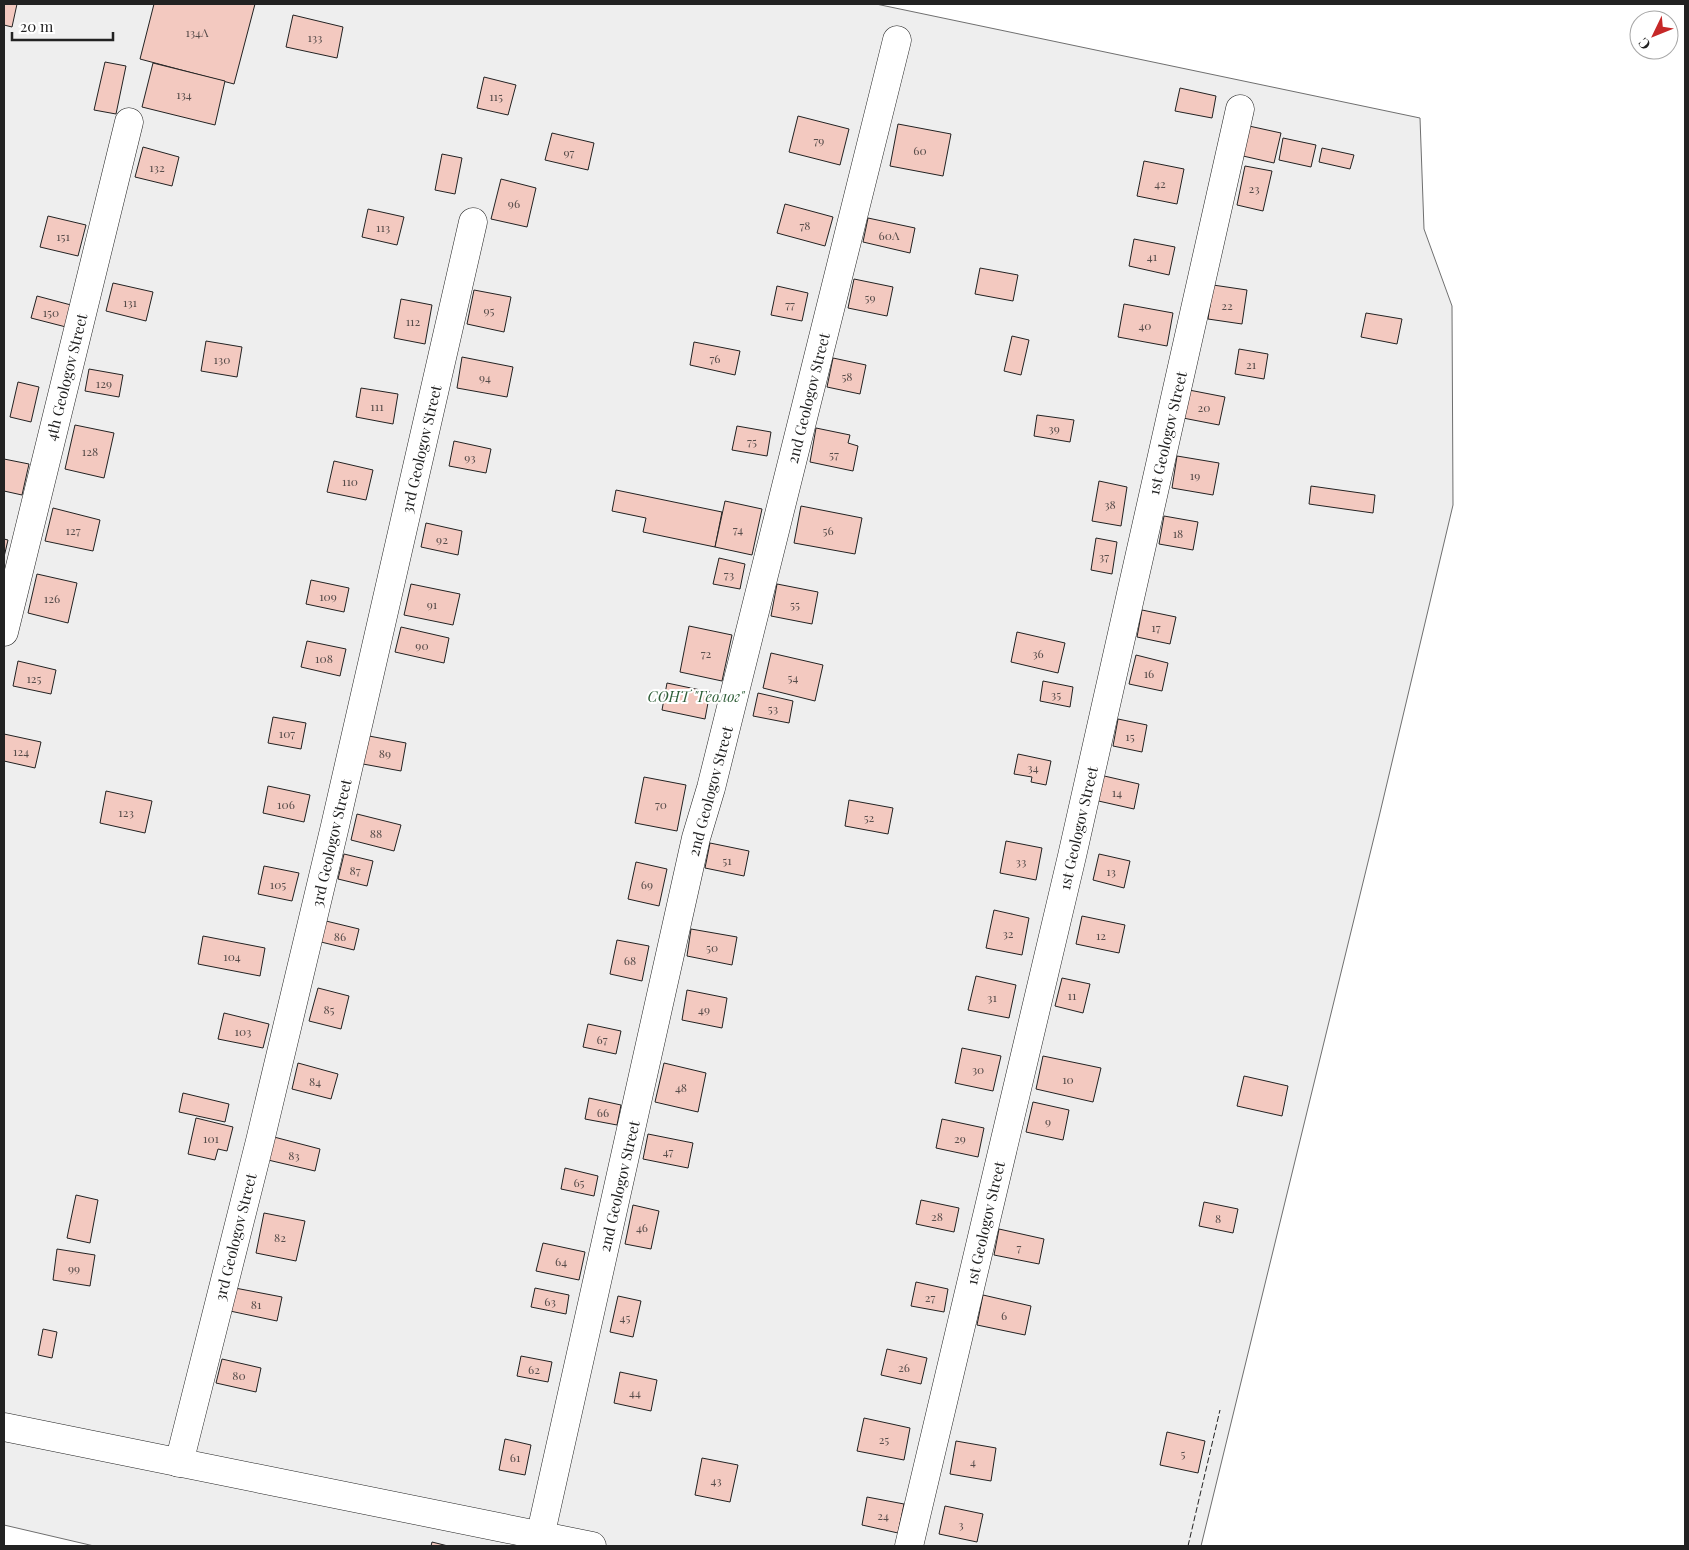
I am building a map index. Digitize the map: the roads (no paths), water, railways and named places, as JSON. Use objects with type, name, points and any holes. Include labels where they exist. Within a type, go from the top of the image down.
[{"type":"street","name":"2nd Geologov Street","points":[[539,1541],[696,838],[714,778],[897,40]]},
{"type":"street","name":"1st Geologov Street","points":[[910,1546],[1074,847],[1240,109]]},
{"type":"street","name":"4th Geologov Street","points":[[4,632],[129,122]]},
{"type":"street","name":"3rd Geologov Street","points":[[179,1463],[260,1141],[335,826],[473,222]]},
{"type":"street","points":[[4,1427],[539,1541],[592,1546]]},
{"type":"park label","name":"СОНТ \"Геолог\"","points":[[696,696]]}]
